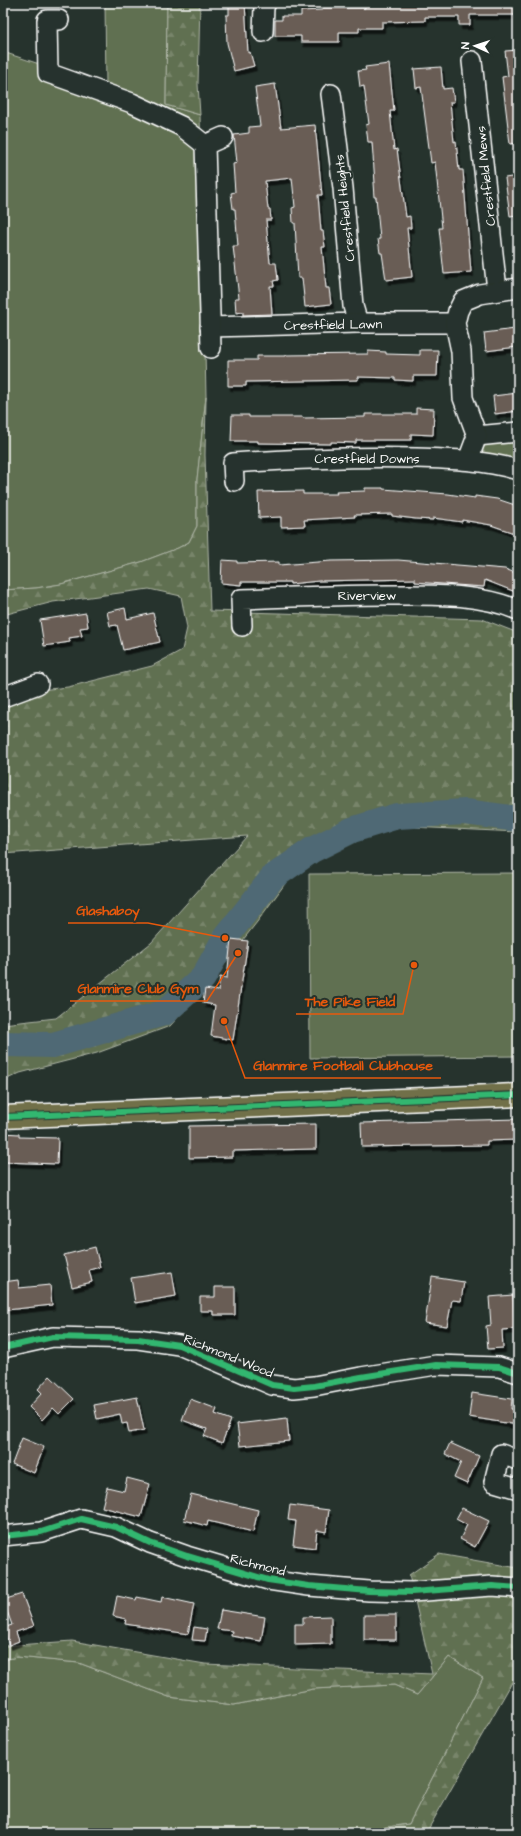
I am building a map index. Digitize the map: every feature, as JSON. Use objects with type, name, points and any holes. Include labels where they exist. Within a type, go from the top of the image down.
[{"type":"main road","points":[[3,1117],[480,1095],[518,1095]]},
{"type":"street","points":[[263,32],[264,7],[266,3]]},
{"type":"street","points":[[59,20],[47,20],[48,73],[132,103],[181,126],[205,145]]},
{"type":"street","name":"Crestfield Mews","points":[[472,61],[497,290]]},
{"type":"street","name":"Crestfield Heights","points":[[331,94],[343,188],[353,306],[358,323]]},
{"type":"street","points":[[205,145],[223,137]]},
{"type":"street","points":[[205,145],[211,348]]},
{"type":"street","points":[[468,460],[477,436],[463,398],[461,351],[455,323],[458,311],[463,301],[480,294],[497,290],[518,288]]},
{"type":"street","name":"Crestfield Lawn","points":[[210,327],[358,323],[455,323]]},
{"type":"street","points":[[477,436],[518,432]]},
{"type":"street","name":"Crestfield Downs","points":[[234,481],[233,463],[373,456],[468,460],[502,465],[518,470]]},
{"type":"street","name":"Riverview","points":[[242,626],[241,599],[314,595],[439,596],[491,600],[518,610]]},
{"type":"street","points":[[3,697],[38,684]]},
{"type":"street","name":"Richmond Wood","points":[[3,1348],[53,1337],[138,1339],[179,1345],[272,1385],[294,1388],[314,1386],[436,1365],[499,1366],[518,1373]]},
{"type":"street","points":[[518,1460],[501,1454],[494,1482],[518,1489]]},
{"type":"street","name":"Richmond","points":[[3,1536],[41,1532],[81,1519],[116,1527],[150,1543],[187,1556],[268,1580],[321,1588],[369,1591],[412,1592],[492,1586],[518,1588]]},
{"type":"green space","points":[[105,3],[167,3],[166,105],[200,115],[206,397],[197,479],[197,526],[189,542],[178,548],[141,562],[61,584],[36,588],[3,590],[3,52],[106,86]]},
{"type":"green space","points":[[167,3],[200,3],[198,84],[200,115],[166,105]]},
{"type":"green space","points":[[206,397],[205,455],[210,611],[482,619],[518,633],[518,832],[389,826],[337,845],[295,870],[210,982],[170,1026],[97,1053],[20,1073],[3,1081],[3,1024],[56,1018],[151,943],[247,836],[3,854],[3,694],[68,687],[152,666],[182,650],[187,628],[181,596],[149,589],[53,602],[3,615],[3,590],[36,588],[61,584],[141,562],[178,548],[189,542],[197,526],[197,479]]},
{"type":"green space","points":[[518,432],[518,478],[468,460],[477,436]]},
{"type":"green space","points":[[518,873],[518,1056],[310,1058],[309,874]]},
{"type":"green space","points":[[439,1554],[518,1568],[518,1672],[426,1833],[346,1833],[409,1824],[483,1678],[449,1657],[417,1695],[394,1685],[313,1689],[234,1705],[169,1697],[79,1663],[17,1657],[3,1660],[3,1646],[72,1641],[205,1664],[432,1674],[409,1575]]},
{"type":"green space","points":[[17,1657],[79,1663],[169,1697],[234,1705],[313,1689],[394,1685],[417,1695],[449,1657],[483,1678],[409,1824],[346,1833],[8,1833],[3,1828],[3,1660]]},
{"type":"building","points":[[229,3],[245,3],[248,53],[250,52],[254,66],[234,71],[227,43],[226,15],[229,15]]},
{"type":"building","points":[[386,3],[518,3],[518,15],[470,15],[470,25],[459,25],[459,17],[425,17],[425,21],[382,22],[382,28],[359,28],[359,32],[339,32],[339,42],[301,42],[301,36],[275,36],[275,20],[282,20],[282,16],[301,16],[301,11],[322,10],[322,8],[365,8],[365,5],[386,5]]},
{"type":"building","points":[[518,50],[518,143],[510,144],[502,77],[508,76],[505,51]]},
{"type":"building","points":[[389,64],[394,111],[390,111],[394,150],[397,149],[406,217],[410,216],[411,228],[407,228],[412,277],[386,280],[382,253],[380,253],[378,239],[380,239],[376,197],[374,197],[373,183],[375,183],[372,142],[368,142],[366,125],[369,124],[364,86],[360,87],[358,71],[366,70],[365,67]]},
{"type":"building","points":[[441,67],[443,89],[452,88],[454,102],[450,102],[454,142],[456,141],[459,170],[463,170],[471,272],[444,274],[439,228],[442,228],[435,162],[431,163],[421,87],[416,88],[414,69]]},
{"type":"building","points":[[275,84],[281,128],[315,125],[322,195],[318,195],[321,231],[323,231],[325,247],[322,247],[326,288],[329,288],[331,304],[305,307],[302,278],[298,278],[295,223],[293,223],[292,208],[295,207],[292,178],[265,181],[268,209],[270,209],[271,220],[266,220],[270,263],[276,263],[278,280],[273,281],[274,286],[270,286],[272,314],[243,315],[243,312],[236,313],[235,298],[239,298],[233,246],[238,246],[235,209],[233,209],[231,193],[235,192],[233,164],[237,163],[234,135],[249,133],[249,127],[260,126],[255,87]]},
{"type":"building","points":[[518,176],[518,215],[510,216],[505,178]]},
{"type":"building","points":[[515,329],[517,347],[486,351],[484,333]]},
{"type":"building","points":[[420,350],[438,350],[437,376],[413,376],[413,381],[395,380],[395,378],[358,377],[358,380],[246,382],[246,386],[228,386],[228,360],[257,360],[257,356],[368,354],[368,351],[386,352],[386,354],[420,355]]},
{"type":"building","points":[[518,393],[518,411],[495,414],[493,396]]},
{"type":"building","points":[[416,408],[434,409],[433,435],[411,434],[411,440],[356,440],[356,443],[331,442],[331,444],[231,441],[232,415],[249,415],[249,417],[303,418],[365,417],[365,414],[416,414]]},
{"type":"building","points":[[365,488],[383,488],[497,499],[518,506],[518,522],[514,533],[491,525],[462,520],[462,522],[433,518],[433,520],[416,519],[392,516],[392,514],[354,515],[355,517],[304,520],[305,526],[281,527],[281,517],[259,518],[258,492],[303,491],[303,494],[337,494],[336,492],[365,491]]},
{"type":"building","points":[[222,560],[237,561],[237,563],[279,562],[279,565],[331,561],[398,560],[505,569],[518,574],[518,593],[485,580],[484,587],[415,582],[415,579],[319,581],[290,584],[290,582],[241,582],[241,585],[221,583]]},
{"type":"building","points":[[125,608],[127,619],[153,613],[160,642],[123,650],[117,625],[110,626],[107,612]]},
{"type":"building","points":[[86,613],[88,627],[80,628],[82,636],[69,638],[70,642],[44,646],[40,620]]},
{"type":"building","points":[[231,939],[248,941],[233,1040],[211,1036],[215,1005],[203,1003],[205,989],[218,991],[220,977],[227,978]]},
{"type":"building","points":[[518,1119],[518,1140],[487,1141],[487,1145],[362,1147],[361,1123]]},
{"type":"building","points":[[316,1124],[316,1149],[232,1151],[232,1157],[189,1158],[189,1126]]},
{"type":"building","points":[[3,1133],[19,1134],[19,1137],[58,1138],[57,1164],[3,1162]]},
{"type":"building","points":[[95,1247],[100,1267],[89,1270],[92,1282],[72,1287],[64,1255]]},
{"type":"building","points":[[172,1272],[176,1296],[135,1303],[131,1278]]},
{"type":"building","points":[[432,1277],[464,1282],[461,1301],[452,1300],[447,1326],[425,1323]]},
{"type":"building","points":[[18,1280],[19,1288],[50,1285],[52,1305],[7,1310],[3,1282]]},
{"type":"building","points":[[215,1287],[235,1287],[235,1315],[213,1315],[213,1311],[200,1311],[200,1297],[215,1297]]},
{"type":"building","points":[[513,1295],[515,1329],[502,1330],[503,1348],[488,1349],[486,1326],[491,1325],[489,1297]]},
{"type":"building","points":[[50,1376],[74,1399],[59,1414],[53,1408],[42,1420],[29,1407],[42,1393],[38,1389]]},
{"type":"building","points":[[472,1393],[512,1399],[511,1409],[518,1410],[518,1425],[469,1417]]},
{"type":"building","points":[[137,1397],[144,1430],[129,1433],[127,1423],[122,1424],[120,1414],[97,1419],[94,1405]]},
{"type":"building","points":[[190,1399],[217,1409],[215,1414],[231,1420],[222,1443],[204,1436],[207,1429],[182,1420]]},
{"type":"building","points":[[287,1418],[289,1441],[240,1446],[237,1424]]},
{"type":"building","points":[[22,1438],[44,1447],[34,1473],[12,1464]]},
{"type":"building","points":[[450,1443],[479,1456],[467,1484],[454,1478],[461,1462],[445,1454]]},
{"type":"building","points":[[127,1478],[150,1484],[141,1517],[102,1507],[107,1487],[124,1491]]},
{"type":"building","points":[[191,1494],[258,1510],[253,1532],[208,1521],[207,1526],[184,1520]]},
{"type":"building","points":[[290,1505],[329,1510],[326,1532],[317,1530],[315,1548],[293,1545],[296,1521],[288,1520]]},
{"type":"building","points":[[462,1508],[489,1521],[475,1547],[460,1539],[467,1525],[456,1519]]},
{"type":"building","points":[[22,1594],[34,1626],[16,1632],[19,1641],[9,1645],[3,1628],[12,1625],[3,1600]]},
{"type":"building","points":[[117,1596],[136,1600],[137,1597],[161,1602],[162,1597],[194,1604],[188,1634],[125,1624],[126,1619],[113,1616]]},
{"type":"building","points":[[221,1610],[265,1617],[261,1641],[231,1636],[232,1631],[217,1629]]},
{"type":"building","points":[[364,1615],[396,1615],[396,1640],[364,1640]]},
{"type":"building","points":[[331,1616],[331,1644],[295,1645],[295,1624],[303,1624],[303,1617]]},
{"type":"building","points":[[194,1627],[207,1629],[205,1641],[192,1640]]},
{"type":"waterway","points":[[3,1044],[53,1045],[164,1013],[203,978],[225,938],[273,877],[312,850],[352,830],[397,816],[465,812],[518,819]]},
{"type":"cycle path","points":[[3,1117],[518,1095]]},
{"type":"cycle path","points":[[3,1348],[53,1337],[138,1339],[179,1345],[272,1385],[294,1388],[314,1386],[436,1365],[499,1367],[518,1373]]},
{"type":"cycle path","points":[[3,1536],[41,1532],[81,1519],[116,1527],[150,1543],[187,1556],[268,1580],[309,1586],[369,1591],[412,1592],[492,1586],[518,1588]]},
{"type":"place","name":"Glashaboy","points":[[225,938]]},
{"type":"place","name":"Glanmire Club Gym","points":[[238,953]]},
{"type":"place","name":"The Pike Field","points":[[414,965]]},
{"type":"place","name":"Glanmire Football Clubhouse","points":[[224,1021]]}]
